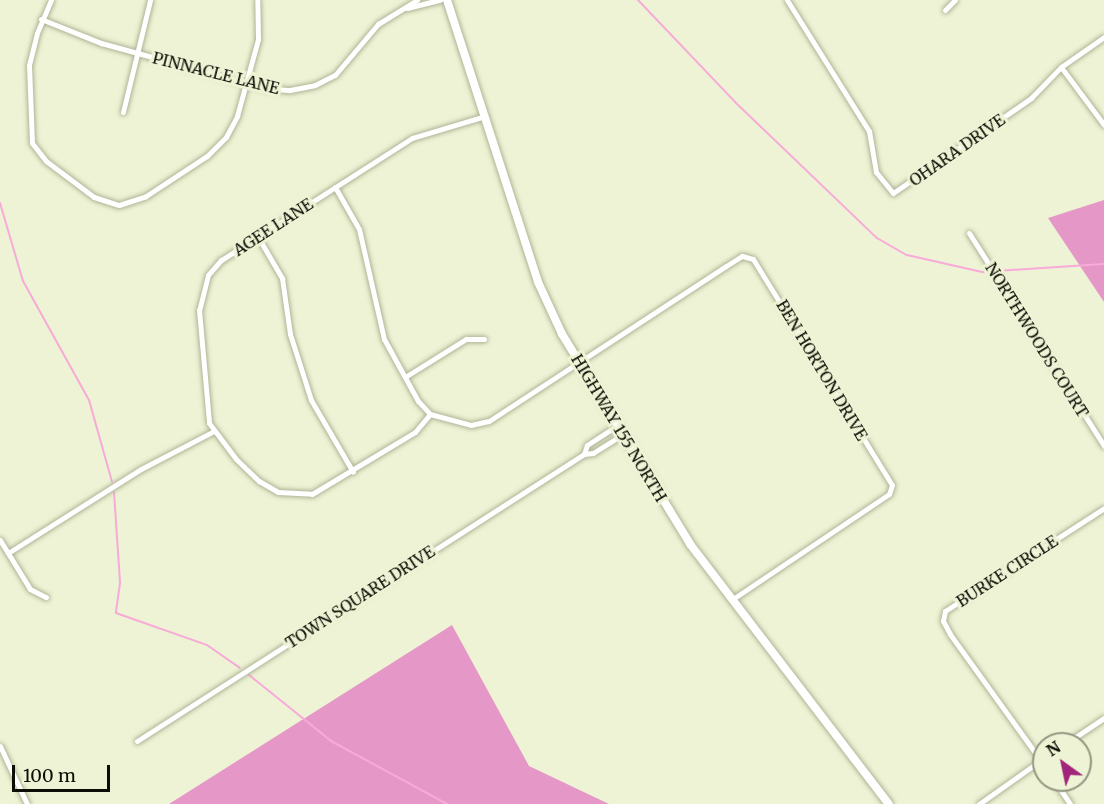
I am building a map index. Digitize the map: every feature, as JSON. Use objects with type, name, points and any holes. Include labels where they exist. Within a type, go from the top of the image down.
[{"type":"main road","name":"HIGHWAY 155 NORTH","points":[[447,0],[543,295],[581,364],[730,601],[890,804]]},
{"type":"street","points":[[51,0],[41,19],[29,73],[32,143],[46,161],[107,203],[124,205],[140,200],[212,152],[234,124],[258,39],[257,0]]},
{"type":"street","points":[[123,112],[150,0]]},
{"type":"street","name":"PINNACLE LANE","points":[[41,19],[84,38],[246,82],[285,90],[322,82],[345,66],[378,24],[417,0]]},
{"type":"street","name":"PINNACLE LANE","points":[[402,9],[440,0]]},
{"type":"street","name":"OHARA DRIVE","points":[[787,0],[868,131],[876,172],[892,193],[1031,98],[1060,67],[1104,37]]},
{"type":"street","points":[[945,10],[955,0]]},
{"type":"street","points":[[1060,67],[1104,125]]},
{"type":"street","name":"AGEE LANE","points":[[214,431],[205,403],[201,292],[208,275],[221,261],[412,138],[485,116]]},
{"type":"street","points":[[9,553],[141,469],[214,431],[236,459],[278,492],[312,494],[353,472],[415,432],[430,414],[405,377],[384,339],[374,308],[359,229],[335,187]]},
{"type":"street","name":"NORTHWOODS COURT","points":[[969,233],[1104,446]]},
{"type":"street","points":[[258,237],[282,278],[290,334],[311,400],[353,472]]},
{"type":"street","name":"BEN HORTON DRIVE","points":[[430,414],[471,425],[489,421],[581,364],[742,256],[753,259],[892,485],[889,494],[730,601]]},
{"type":"street","points":[[405,377],[466,339],[484,339]]},
{"type":"street","name":"TOWN SQUARE DRIVE","points":[[584,454],[587,445],[618,425]]},
{"type":"street","name":"TOWN SQUARE DRIVE","points":[[137,741],[584,454],[593,453],[623,434]]},
{"type":"street","name":"BURKE CIRCLE","points":[[1032,746],[950,634],[943,621],[945,611],[1104,508]]},
{"type":"street","points":[[0,540],[30,589],[46,597]]},
{"type":"street","points":[[1083,732],[1104,718]]},
{"type":"street","points":[[0,746],[27,804]]},
{"type":"street","points":[[979,804],[1032,768]]},
{"type":"shaded area","points":[[1104,200],[1104,302],[1048,218]]},
{"type":"shaded area","points":[[452,625],[529,766],[609,804],[169,804]]},
{"type":"waterway","points":[[638,0],[735,102],[877,238],[907,255],[982,272],[1104,264]]},
{"type":"waterway","points":[[0,203],[23,281],[89,400],[112,482]]},
{"type":"waterway","points":[[114,492],[120,583],[116,613],[207,645],[240,668]]},
{"type":"waterway","points":[[249,675],[331,741],[447,804]]}]
